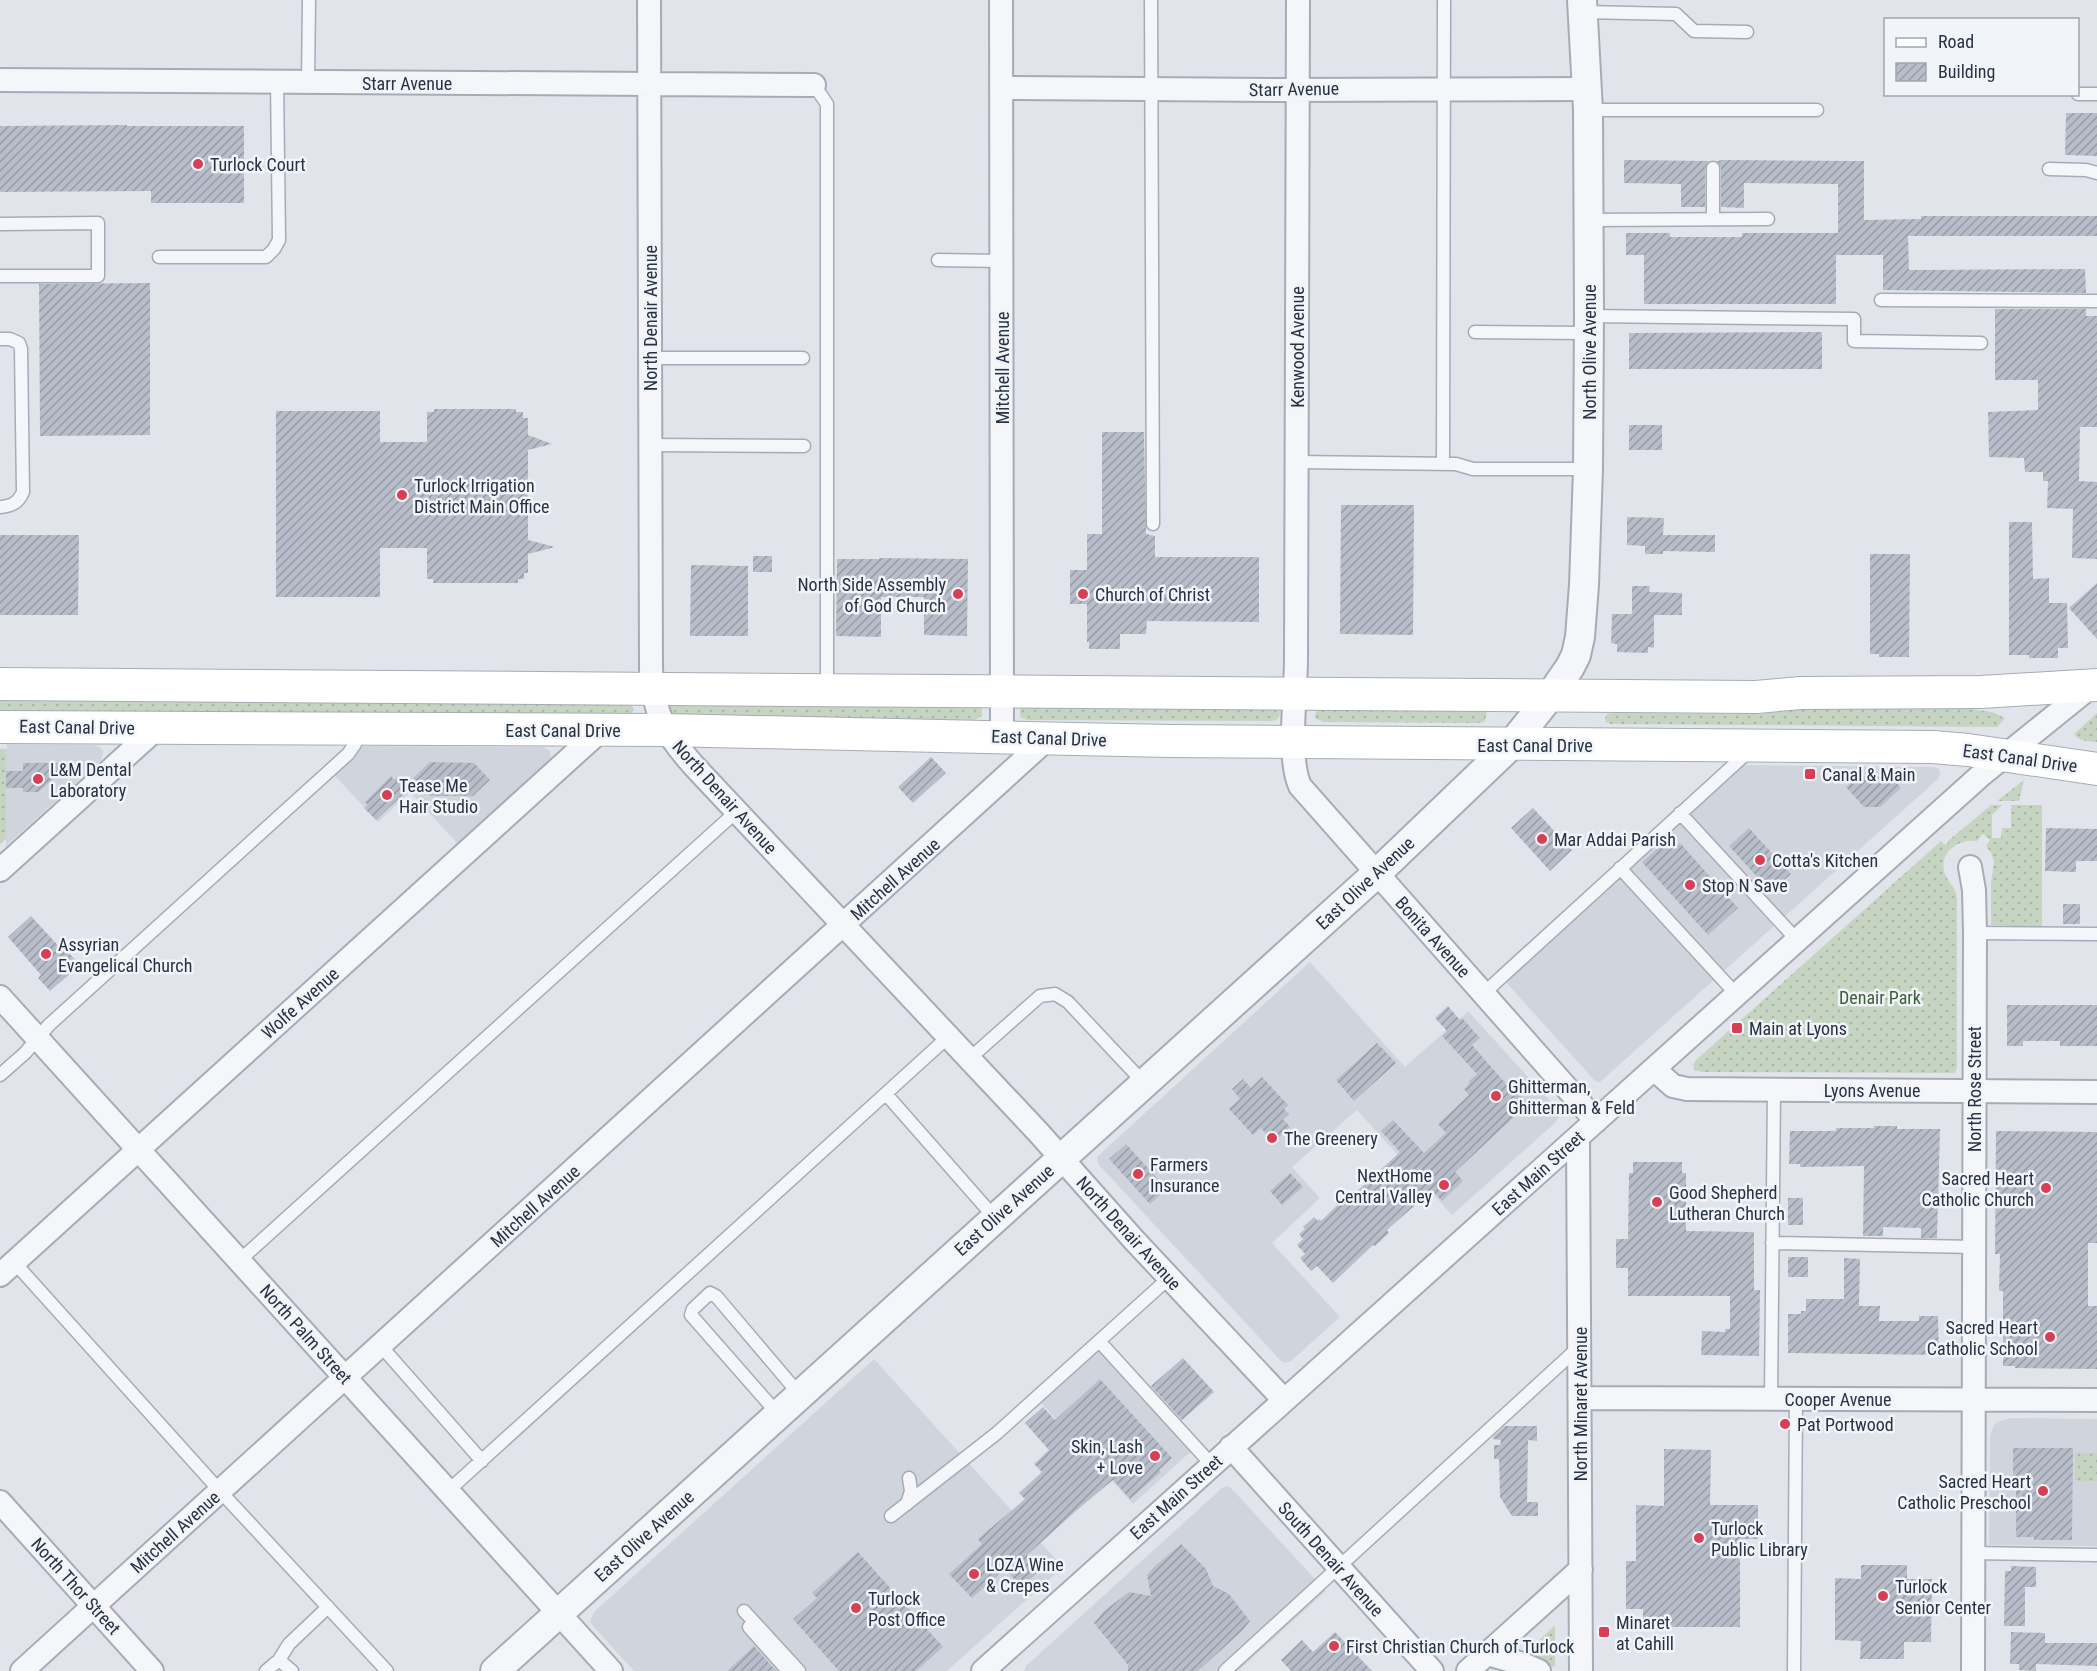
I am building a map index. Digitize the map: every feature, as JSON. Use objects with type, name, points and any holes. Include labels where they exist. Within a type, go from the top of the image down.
[{"type":"main road","points":[[0,684],[1756,697],[1800,693],[1981,692],[2096,684]]},
{"type":"main road","name":"East Canal Drive","points":[[0,727],[666,730],[1294,743],[1950,748],[2097,769]]},
{"type":"street","name":"North Denair Avenue","points":[[649,0],[652,689],[654,703],[666,730],[689,760],[1284,1400]]},
{"type":"street","name":"Mitchell Avenue","points":[[1001,0],[1002,736]]},
{"type":"street","name":"Kenwood Avenue","points":[[1294,743],[1298,0]]},
{"type":"street","name":"North Olive Avenue","points":[[1550,696],[1570,667],[1575,655],[1580,638],[1584,585],[1588,469],[1589,220],[1588,100],[1582,6]]},
{"type":"street","name":"Starr Avenue","points":[[0,80],[814,85]]},
{"type":"street","name":"Starr Avenue","points":[[1001,88],[1444,89],[1588,100]]},
{"type":"street","name":"East Main Street","points":[[988,1669],[1231,1447],[1736,994],[2005,756],[2096,684]]},
{"type":"street","name":"East Olive Avenue","points":[[495,1671],[1376,874],[1511,745],[1550,696]]},
{"type":"street","points":[[0,870],[157,728]]},
{"type":"street","name":"Wolfe Avenue","points":[[7,1269],[600,730]]},
{"type":"street","name":"Mitchell Avenue","points":[[22,1671],[1047,739]]},
{"type":"street","name":"Bonita Avenue","points":[[1294,743],[1294,768],[1300,786],[1596,1121]]},
{"type":"street","name":"North Rose Street","points":[[1970,867],[1974,890],[1975,933],[1973,1671]]},
{"type":"street","name":"North Palm Street","points":[[0,997],[611,1671]]},
{"type":"street","name":"Lyons Avenue","points":[[1654,1069],[1667,1081],[1681,1089],[2097,1092]]},
{"type":"street","name":"North Minaret Avenue","points":[[1578,1137],[1581,1671]]},
{"type":"street","name":"Cooper Avenue","points":[[1580,1398],[2097,1400]]},
{"type":"street","name":"South Denair Avenue","points":[[1231,1447],[1431,1671]]},
{"type":"street","name":"North Thor Street","points":[[0,1502],[152,1671]]},
{"type":"street","points":[[1468,1671],[1581,1569]]},
{"type":"street","points":[[1487,1654],[1539,1671]]},
{"type":"lane","points":[[308,82],[309,0]]},
{"type":"lane","points":[[1151,0],[1153,524]]},
{"type":"lane","points":[[1443,464],[1444,0]]},
{"type":"lane","points":[[1582,6],[1676,14],[1694,31],[1747,32]]},
{"type":"lane","points":[[159,257],[266,257],[274,249],[279,240],[278,82]]},
{"type":"lane","points":[[814,85],[827,104],[827,690]]},
{"type":"lane","points":[[2079,94],[2097,94]]},
{"type":"lane","points":[[1588,100],[1817,110]]},
{"type":"lane","points":[[1713,168],[1713,219]]},
{"type":"lane","points":[[2049,170],[2086,170],[2097,173]]},
{"type":"lane","points":[[1589,220],[1768,219]]},
{"type":"lane","points":[[0,224],[98,223],[98,276],[0,276]]},
{"type":"lane","points":[[938,260],[1001,261]]},
{"type":"lane","points":[[1881,300],[2097,301]]},
{"type":"lane","points":[[1475,332],[1589,325],[1854,319],[1854,341],[1981,342]]},
{"type":"lane","points":[[0,339],[10,339],[20,343],[21,349],[23,492],[20,500],[10,506],[0,507]]},
{"type":"lane","points":[[650,358],[803,358]]},
{"type":"lane","points":[[651,445],[804,446]]},
{"type":"lane","points":[[1297,462],[1456,464],[1473,468],[1588,469]]},
{"type":"lane","points":[[0,1075],[26,1053],[54,1021],[348,754],[355,744],[358,729]]},
{"type":"lane","points":[[1483,994],[1754,746]]},
{"type":"lane","points":[[239,1261],[737,811]]},
{"type":"lane","points":[[1680,813],[1797,940]]},
{"type":"lane","points":[[1620,868],[1736,994]]},
{"type":"lane","points":[[1975,933],[2097,934]]},
{"type":"lane","points":[[969,1059],[1040,996],[1055,994],[1068,1002],[1144,1083]]},
{"type":"lane","points":[[448,1491],[948,1037]]},
{"type":"lane","points":[[1771,1399],[1774,1090]]},
{"type":"lane","points":[[886,1094],[995,1218]]},
{"type":"lane","points":[[1772,1243],[1974,1247]]},
{"type":"lane","points":[[7,1269],[220,1491],[387,1671]]},
{"type":"lane","points":[[891,1516],[997,1433],[1169,1278]]},
{"type":"lane","points":[[778,1414],[692,1316],[693,1309],[710,1293],[716,1296],[800,1395]]},
{"type":"lane","points":[[1099,1341],[1212,1465]]},
{"type":"lane","points":[[381,1346],[482,1461]]},
{"type":"lane","points":[[1225,1671],[1580,1346]]},
{"type":"lane","points":[[1794,1671],[1796,1399]]},
{"type":"lane","points":[[907,1505],[911,1491],[909,1478]]},
{"type":"lane","points":[[1973,1553],[2097,1555]]},
{"type":"lane","points":[[266,1671],[328,1607]]},
{"type":"lane","points":[[788,1671],[749,1629],[744,1611],[799,1671]]},
{"type":"lane","points":[[279,1660],[292,1671]]},
{"type":"shaded area","points":[[7,744],[95,745],[101,748],[103,753],[101,760],[6,846]]},
{"type":"shaded area","points":[[345,746],[543,747],[550,751],[551,758],[458,844],[410,792],[378,822],[325,765]]},
{"type":"shaded area","points":[[1725,765],[1934,767],[1939,769],[1940,774],[1938,779],[1600,1082],[1595,1081],[1496,971]]},
{"type":"shaded area","points":[[1310,962],[1405,1067],[1468,1011],[1558,1110],[1559,1117],[1452,1215],[1357,1110],[1292,1167],[1320,1198],[1272,1243],[1340,1317],[1286,1363],[1281,1361],[1099,1165],[1097,1157]]},
{"type":"shaded area","points":[[1098,1333],[1199,1444],[1133,1504],[1032,1393]]},
{"type":"shaded area","points":[[874,1359],[1063,1567],[947,1671],[634,1671],[593,1626],[590,1621],[594,1612]]},
{"type":"shaded area","name":"Sacred Heart Catholic Preschool","points":[[2010,1418],[2097,1419],[2097,1546],[1989,1545],[1990,1436],[1997,1422]]},
{"type":"shaded area","points":[[1227,1486],[1326,1591],[1238,1671],[1024,1671],[1026,1666],[1222,1488]]},
{"type":"green space","points":[[0,696],[630,701],[634,710],[629,717],[0,714]]},
{"type":"green space","points":[[671,704],[982,707],[982,716],[975,720],[678,718],[673,717],[669,709]]},
{"type":"green space","points":[[1020,706],[1279,708],[1280,714],[1278,719],[1272,721],[1027,720],[1020,717]]},
{"type":"green space","points":[[1317,708],[1487,710],[1485,721],[1479,723],[1324,722],[1316,719]]},
{"type":"green space","points":[[1799,708],[1971,709],[1992,712],[2005,718],[1997,727],[1611,724],[1606,722],[1605,718],[1611,713],[1762,714]]},
{"type":"green space","points":[[2097,713],[2097,742],[2084,741],[2076,737],[2074,734]]},
{"type":"green space","points":[[0,749],[7,749],[6,839],[0,844]]},
{"type":"green space","points":[[2024,780],[2019,801],[1997,801]]},
{"type":"green space","name":"Denair Park","points":[[1991,805],[2002,805],[1992,815],[1992,838],[2001,838],[2002,828],[2011,828],[2011,805],[2042,805],[2042,927],[1991,925],[1991,883],[1994,861],[1986,846],[1990,840],[1983,834],[1977,841],[1962,842],[1950,849],[1944,861],[1944,868],[1957,898],[1957,1068],[1955,1073],[1702,1072],[1694,1070],[1693,1065],[1696,1060],[1941,841],[1947,844]]},
{"type":"green space","points":[[2075,1453],[2097,1453],[2097,1481],[2075,1481]]},
{"type":"green space","points":[[1555,1627],[1555,1666],[1551,1667],[1527,1656],[1526,1653]]},
{"type":"building","points":[[2066,113],[2097,113],[2097,156],[2065,155]]},
{"type":"building","points":[[0,126],[244,126],[244,203],[151,203],[151,191],[0,192]]},
{"type":"building","points":[[1624,160],[1709,161],[1705,168],[1705,207],[1681,207],[1681,184],[1624,183]]},
{"type":"building","points":[[1717,161],[1864,161],[1864,220],[1921,219],[1921,216],[2097,216],[2097,236],[1908,236],[1909,270],[2085,269],[2086,293],[1883,290],[1883,255],[1836,255],[1836,304],[1644,304],[1644,255],[1626,255],[1626,233],[1670,233],[1670,237],[1742,237],[1742,233],[1838,233],[1838,184],[1744,183],[1744,208],[1721,207],[1721,168]]},
{"type":"building","points":[[150,283],[150,435],[40,436],[39,284]]},
{"type":"building","points":[[1995,309],[2086,309],[2086,316],[2097,316],[2097,427],[2080,427],[2079,481],[2097,482],[2097,559],[2072,558],[2073,509],[2047,508],[2048,481],[2043,481],[2043,472],[2025,472],[2024,458],[1989,457],[1988,412],[2038,410],[2038,380],[1995,380]]},
{"type":"building","points":[[1822,332],[1822,369],[1629,369],[1629,333]]},
{"type":"building","name":"Turlock Irrigation District Main Office","points":[[434,409],[516,409],[516,412],[523,412],[523,418],[528,418],[528,435],[552,444],[528,450],[528,540],[555,547],[528,554],[528,573],[524,573],[524,579],[518,579],[518,583],[433,583],[433,579],[427,579],[427,548],[380,548],[380,597],[276,597],[276,411],[380,411],[380,442],[427,442],[427,412],[434,412]]},
{"type":"building","points":[[1629,425],[1662,425],[1662,450],[1629,450]]},
{"type":"building","points":[[1102,432],[1144,432],[1146,534],[1155,536],[1155,557],[1259,557],[1259,622],[1147,621],[1146,634],[1120,634],[1120,649],[1089,649],[1087,604],[1070,604],[1070,570],[1087,570],[1087,534],[1102,534]]},
{"type":"building","points":[[1341,505],[1414,505],[1413,635],[1340,634]]},
{"type":"building","points":[[1627,517],[1664,518],[1663,535],[1715,535],[1715,552],[1663,551],[1663,554],[1645,554],[1645,546],[1627,545]]},
{"type":"building","points":[[2009,522],[2032,522],[2033,579],[2049,578],[2049,603],[2067,603],[2068,648],[2058,648],[2058,658],[2009,655]]},
{"type":"building","points":[[0,535],[79,535],[78,615],[0,615]]},
{"type":"building","points":[[1870,554],[1910,554],[1909,657],[1879,657],[1879,654],[1870,654]]},
{"type":"building","points":[[753,556],[772,556],[772,572],[753,572]]},
{"type":"building","points":[[837,559],[968,559],[967,636],[924,635],[924,597],[881,597],[881,637],[836,636]]},
{"type":"building","points":[[691,565],[748,566],[748,636],[690,636]]},
{"type":"building","points":[[2097,583],[2097,639],[2069,608]]},
{"type":"building","points":[[1632,586],[1650,586],[1649,592],[1682,593],[1682,615],[1654,615],[1654,648],[1648,647],[1648,653],[1617,652],[1617,644],[1611,643],[1612,614],[1632,614]]},
{"type":"building","points":[[931,757],[946,773],[913,803],[898,787]]},
{"type":"building","points":[[430,762],[474,763],[490,780],[473,796],[430,796],[413,778]]},
{"type":"building","name":"L&M Dental Laboratory","points":[[23,763],[71,764],[38,792],[23,792],[23,788],[6,788],[6,771],[23,771]]},
{"type":"building","name":"Tease Me Hair Studio","points":[[391,776],[394,780],[397,777],[409,789],[376,820],[364,808],[368,805],[365,802]]},
{"type":"building","points":[[1859,776],[1891,777],[1901,788],[1880,807],[1864,807],[1846,787]]},
{"type":"building","name":"Mar Addai Parish","points":[[1533,808],[1572,850],[1550,871],[1511,828]]},
{"type":"building","name":"Cotta's Kitchen","points":[[1749,828],[1791,874],[1771,892],[1729,846]]},
{"type":"building","points":[[2046,828],[2097,829],[2097,861],[2076,861],[2076,872],[2045,871]]},
{"type":"building","name":"Stop N Save","points":[[1670,837],[1677,845],[1680,843],[1738,908],[1708,935],[1642,862]]},
{"type":"building","points":[[2063,904],[2080,904],[2080,924],[2063,924]]},
{"type":"building","name":"Assyrian Evangelical Church","points":[[31,916],[64,952],[66,950],[80,965],[50,991],[38,978],[41,975],[8,937]]},
{"type":"building","points":[[2007,1005],[2097,1005],[2097,1046],[2060,1046],[2060,1041],[2023,1041],[2023,1046],[2007,1046]]},
{"type":"building","points":[[1448,1006],[1480,1038],[1472,1045],[1507,1085],[1509,1083],[1528,1104],[1455,1172],[1463,1181],[1442,1201],[1432,1190],[1387,1230],[1389,1233],[1333,1283],[1317,1266],[1311,1271],[1300,1258],[1305,1254],[1297,1245],[1303,1239],[1299,1234],[1305,1229],[1303,1227],[1314,1217],[1321,1221],[1352,1191],[1354,1194],[1400,1152],[1381,1131],[1393,1120],[1424,1153],[1446,1133],[1438,1124],[1469,1095],[1464,1089],[1477,1074],[1442,1036],[1447,1031],[1435,1018]]},
{"type":"building","points":[[1377,1043],[1396,1063],[1354,1101],[1336,1080]]},
{"type":"building","points":[[1262,1077],[1288,1105],[1284,1109],[1289,1114],[1283,1119],[1290,1127],[1274,1142],[1261,1128],[1253,1135],[1229,1109],[1240,1099],[1232,1089],[1243,1079],[1251,1088]]},
{"type":"building","points":[[1874,1126],[1897,1126],[1897,1129],[1940,1129],[1937,1238],[1921,1238],[1921,1228],[1883,1227],[1883,1236],[1863,1236],[1864,1166],[1800,1167],[1800,1164],[1789,1164],[1790,1131],[1836,1131],[1836,1128],[1874,1128]]},
{"type":"building","name":"Sacred Heart Catholic Church","points":[[1996,1131],[2097,1132],[2097,1243],[2088,1243],[2088,1306],[2097,1306],[2097,1369],[2003,1366],[2003,1291],[1999,1291],[2000,1254],[1995,1254]]},
{"type":"building","name":"Farmers Insurance","points":[[1126,1144],[1167,1189],[1150,1204],[1109,1159]]},
{"type":"building","name":"Good Shepherd Lutheran Church","points":[[1633,1162],[1682,1162],[1682,1173],[1686,1173],[1686,1231],[1754,1232],[1754,1290],[1760,1290],[1759,1356],[1701,1355],[1702,1331],[1725,1332],[1725,1329],[1730,1329],[1730,1296],[1628,1296],[1628,1268],[1616,1268],[1616,1239],[1628,1239],[1629,1173],[1633,1173]]},
{"type":"building","points":[[1290,1173],[1303,1187],[1282,1205],[1270,1191]]},
{"type":"building","points":[[1788,1198],[1803,1198],[1803,1225],[1788,1225]]},
{"type":"building","points":[[1788,1257],[1808,1257],[1808,1277],[1788,1277]]},
{"type":"building","points":[[1844,1258],[1860,1259],[1859,1306],[1880,1306],[1879,1321],[1919,1321],[1919,1316],[1938,1316],[1939,1355],[1788,1353],[1788,1314],[1801,1314],[1801,1311],[1806,1311],[1806,1299],[1844,1299]]},
{"type":"building","points":[[1183,1358],[1214,1392],[1182,1420],[1151,1386]]},
{"type":"building","points":[[1100,1379],[1172,1458],[1159,1470],[1161,1472],[1130,1499],[1113,1480],[1077,1510],[1027,1555],[1040,1570],[1021,1587],[1005,1569],[972,1598],[949,1574],[982,1544],[978,1539],[1025,1499],[1019,1493],[1042,1472],[1034,1464],[1049,1450],[1025,1423],[1043,1407],[1055,1420]]},
{"type":"building","points":[[1505,1426],[1537,1426],[1537,1441],[1528,1440],[1527,1502],[1538,1502],[1538,1516],[1512,1516],[1500,1497],[1499,1459],[1494,1459],[1494,1445],[1500,1445],[1501,1440],[1493,1439],[1493,1437]]},
{"type":"building","points":[[2013,1448],[2073,1448],[2072,1540],[2034,1540],[2034,1537],[2016,1537]]},
{"type":"building","name":"Turlock Public Library","points":[[1664,1449],[1711,1450],[1710,1505],[1758,1505],[1758,1539],[1740,1539],[1740,1627],[1643,1627],[1643,1609],[1626,1609],[1626,1561],[1636,1561],[1636,1505],[1664,1506]]},
{"type":"building","points":[[1181,1544],[1206,1569],[1213,1586],[1229,1594],[1250,1621],[1198,1671],[1128,1671],[1128,1665],[1094,1623],[1104,1611],[1129,1592],[1151,1596],[1147,1575]]},
{"type":"building","name":"Turlock Post Office","points":[[858,1552],[943,1647],[916,1671],[839,1671],[793,1619],[817,1598],[812,1593]]},
{"type":"building","name":"Turlock Senior Center","points":[[1861,1565],[1907,1565],[1907,1579],[1932,1579],[1931,1642],[1904,1642],[1904,1659],[1860,1659],[1861,1641],[1835,1640],[1835,1578],[1861,1579]]},
{"type":"building","points":[[2011,1566],[2036,1567],[2036,1587],[2025,1587],[2025,1626],[2004,1626],[2005,1571],[2011,1571]]},
{"type":"building","name":"First Christian Church of Turlock","points":[[1335,1632],[1372,1671],[1291,1671],[1281,1660],[1302,1640],[1313,1652]]},
{"type":"building","points":[[2011,1632],[2045,1633],[2045,1643],[2097,1643],[2097,1666],[2036,1664],[2036,1671],[2019,1670],[2019,1664],[2010,1664]]},
{"type":"building","points":[[754,1646],[776,1671],[727,1671]]},
{"type":"place","name":"Turlock Court","points":[[198,164]]},
{"type":"place","name":"Turlock Irrigation District Main Office","points":[[402,495]]},
{"type":"place","name":"North Side Assembly of God Church","points":[[958,594]]},
{"type":"place","name":"Church of Christ","points":[[1083,594]]},
{"type":"place","name":"Canal & Main","points":[[1810,774]]},
{"type":"place","name":"L&M Dental Laboratory","points":[[38,779]]},
{"type":"place","name":"Tease Me Hair Studio","points":[[387,795]]},
{"type":"place","name":"Mar Addai Parish","points":[[1542,839]]},
{"type":"place","name":"Cotta's Kitchen","points":[[1760,860]]},
{"type":"place","name":"Stop N Save","points":[[1690,885]]},
{"type":"place","name":"Assyrian Evangelical Church","points":[[46,954]]},
{"type":"place","name":"Main at Lyons","points":[[1737,1028]]},
{"type":"place","name":"Ghitterman, Ghitterman & Feld","points":[[1496,1096]]},
{"type":"place","name":"The Greenery","points":[[1272,1138]]},
{"type":"place","name":"Farmers Insurance","points":[[1138,1174]]},
{"type":"place","name":"NextHome Central Valley","points":[[1444,1185]]},
{"type":"place","name":"Sacred Heart Catholic Church","points":[[2046,1188]]},
{"type":"place","name":"Good Shepherd Lutheran Church","points":[[1657,1202]]},
{"type":"place","name":"Sacred Heart Catholic School","points":[[2050,1337]]},
{"type":"place","name":"Pat Portwood","points":[[1785,1424]]},
{"type":"place","name":"Skin, Lash + Love","points":[[1155,1456]]},
{"type":"place","name":"Sacred Heart Catholic Preschool","points":[[2043,1491]]},
{"type":"place","name":"Turlock Public Library","points":[[1699,1538]]},
{"type":"place","name":"LOZA Wine & Crepes","points":[[974,1574]]},
{"type":"place","name":"Turlock Senior Center","points":[[1883,1596]]},
{"type":"place","name":"Turlock Post Office","points":[[856,1608]]},
{"type":"place","name":"Minaret at Cahill","points":[[1604,1632]]},
{"type":"place","name":"First Christian Church of Turlock","points":[[1334,1646]]}]
